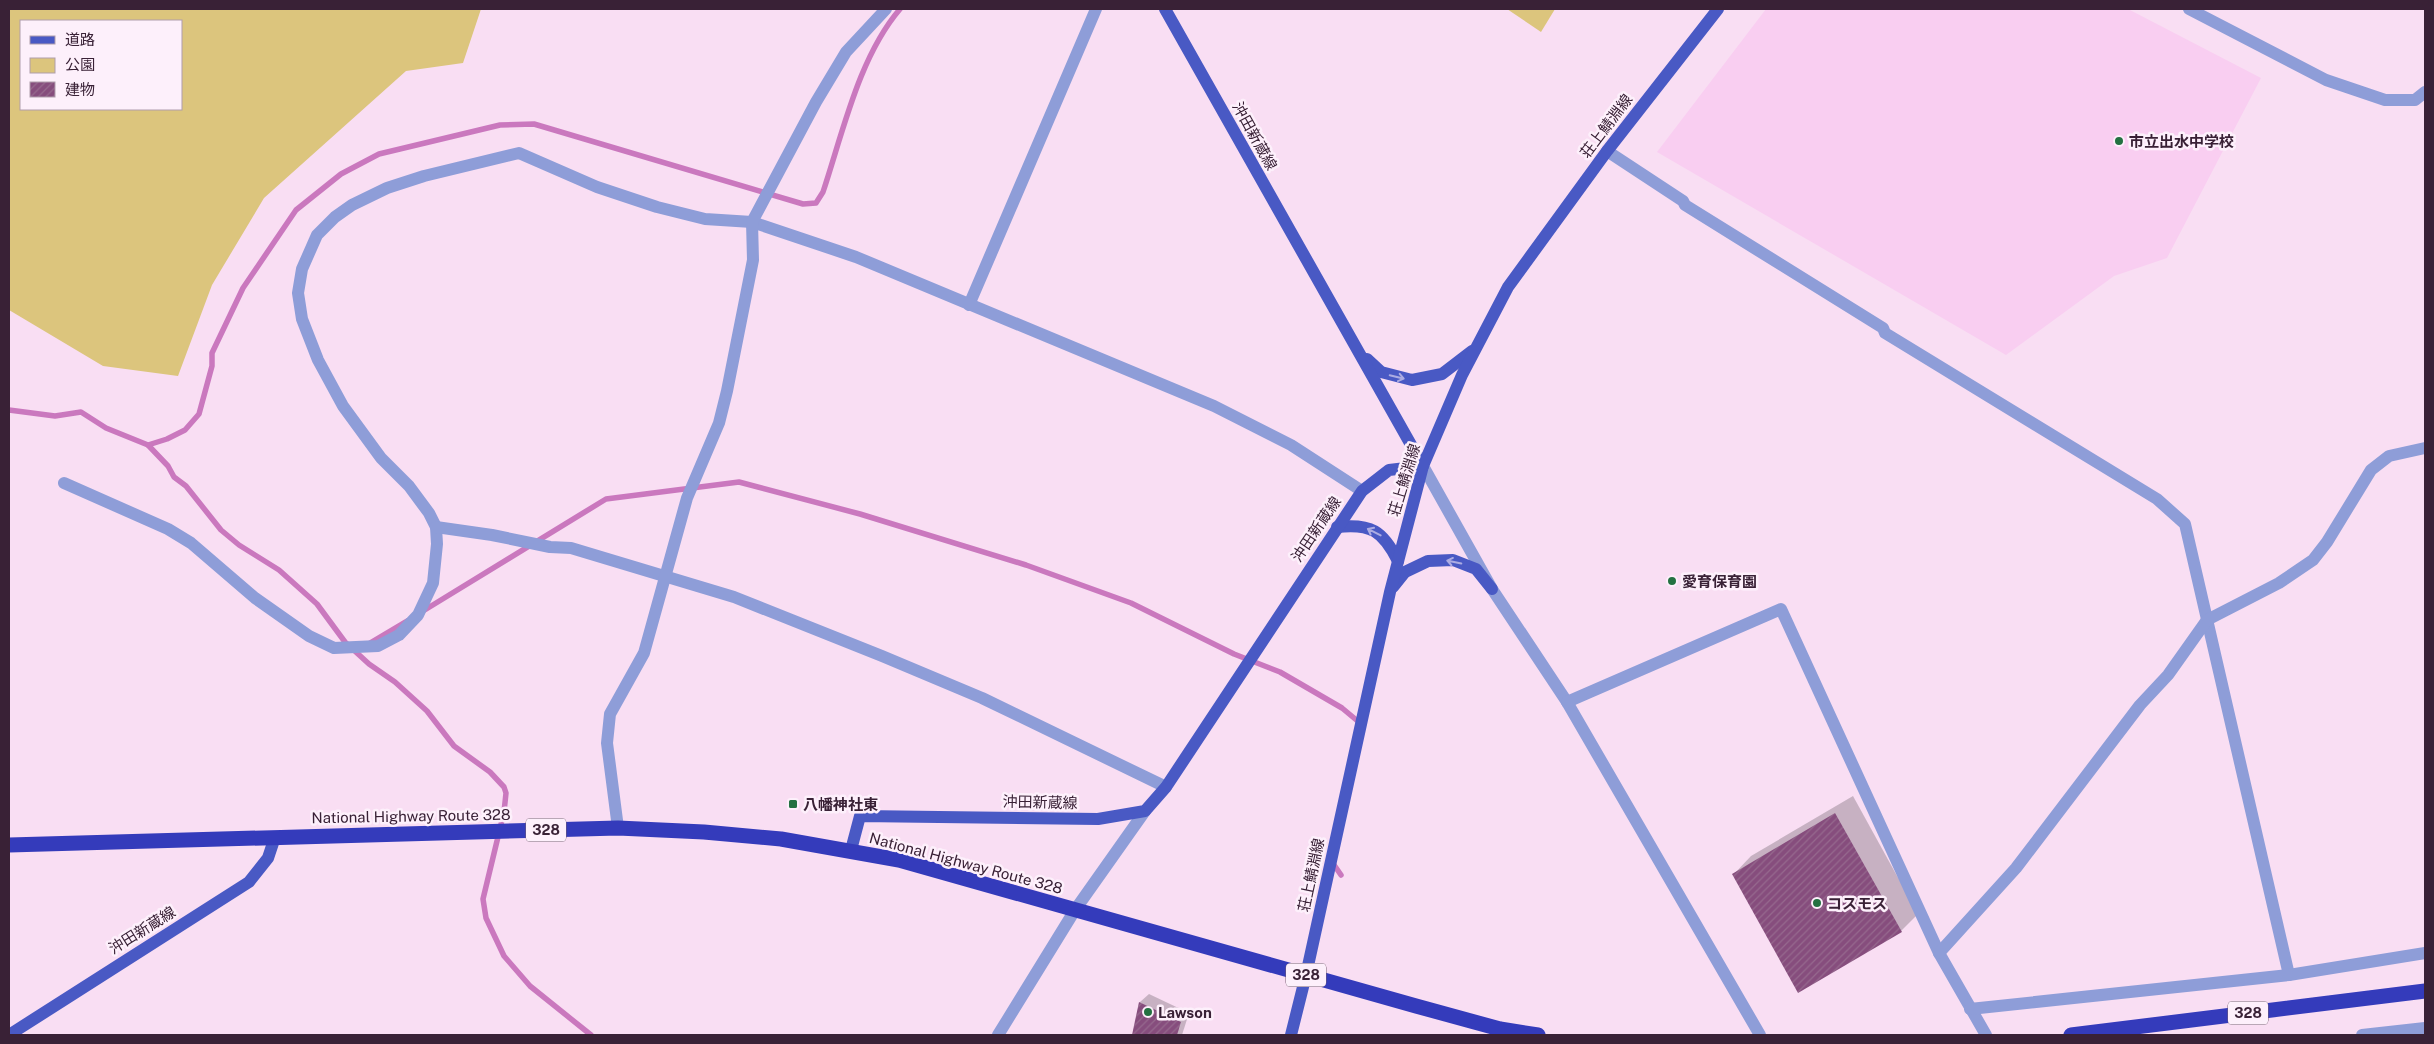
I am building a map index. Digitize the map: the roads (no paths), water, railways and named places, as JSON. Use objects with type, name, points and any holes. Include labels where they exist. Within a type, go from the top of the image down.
[{"type":"highway","name":"National Highway Route 328","points":[[9,845],[618,828],[704,832],[781,839],[899,860],[1500,1029],[1538,1035]]},
{"type":"highway","name":"328","points":[[2072,1035],[2425,992]]},
{"type":"main road","name":"沖田新蔵線","points":[[851,850],[860,816],[1098,819],[1145,812],[1166,787],[1362,491],[1389,470],[1423,466],[1165,9]]},
{"type":"main road","name":"荘上鯖淵線","points":[[1291,1035],[1306,975],[1390,592],[1423,466],[1477,347],[1508,287],[1607,151],[1718,9]]},
{"type":"main road","points":[[1358,350],[1381,372],[1412,380],[1442,374],[1477,347]]},
{"type":"main road","points":[[1337,527],[1356,525],[1381,535],[1388,542],[1398,561]]},
{"type":"main road","points":[[1390,592],[1405,572],[1428,561],[1445,560],[1453,560],[1476,569],[1492,588]]},
{"type":"main road","name":"沖田新蔵線","points":[[9,1035],[249,882],[268,858],[275,837]]},
{"type":"street","points":[[618,828],[607,743],[610,714],[644,653],[687,498],[719,423],[754,260],[752,222],[811,110],[846,52],[886,9]]},
{"type":"street","points":[[969,305],[1096,9]]},
{"type":"street","points":[[2190,9],[2326,80],[2385,100],[2415,100],[2425,92]]},
{"type":"street","points":[[1607,151],[1683,201],[1685,205],[1883,328],[1885,333],[2157,499],[2185,524],[2289,975]]},
{"type":"street","points":[[64,483],[168,529],[191,543],[255,598],[308,636],[334,648],[378,646],[399,635],[418,615],[433,583],[437,544],[436,527],[429,513],[414,493],[381,458],[343,406],[318,360],[302,318],[298,293],[302,269],[316,235],[335,217],[352,205],[387,188],[424,176],[519,153],[597,187],[657,207],[705,219],[752,222],[856,256],[969,305],[1214,406],[1291,445],[1362,491]]},
{"type":"street","points":[[1939,953],[2016,868],[2124,726],[2168,675],[2207,620],[2280,583],[2313,560],[2328,542],[2372,470],[2389,456],[2425,448]]},
{"type":"street","points":[[1423,466],[1492,588],[1567,702],[1760,1035]]},
{"type":"street","points":[[436,527],[492,535],[550,547],[571,548],[665,578],[734,597],[973,694],[1166,787]]},
{"type":"street","points":[[1567,702],[1780,609],[1939,953],[1986,1035]]},
{"type":"street","points":[[998,1035],[1075,910],[1145,812]]},
{"type":"street","points":[[1970,1009],[2289,975],[2425,954]]},
{"type":"street","points":[[2362,1035],[2425,1028]]},
{"type":"waterway","points":[[148,445],[167,439],[185,430],[199,414],[212,366],[212,353],[243,288],[296,210],[341,174],[379,154],[500,125],[534,124],[803,204],[816,203],[823,192],[845,120],[863,72],[873,49],[900,9]]},
{"type":"waterway","points":[[9,410],[55,416],[81,412],[106,428],[148,445],[168,466],[174,477],[186,486],[221,530],[239,545],[279,570],[317,604],[345,642],[369,664],[395,682],[427,711],[454,746],[490,772],[504,787],[506,793],[504,812],[483,899],[486,918],[504,956],[530,986],[591,1035]]},
{"type":"waterway","points":[[423,611],[606,499],[739,482],[860,514],[1026,565],[1131,603],[1234,654],[1280,672],[1342,708],[1360,723]]},
{"type":"waterway","points":[[370,643],[407,621]]},
{"type":"waterway","points":[[1332,862],[1341,875]]},
{"type":"place","name":"市立出水中学校","points":[[2119,141]]},
{"type":"place","name":"愛育保育園","points":[[1672,581]]},
{"type":"place","name":"八幡神社東","points":[[793,804]]},
{"type":"place","name":"コスモス","points":[[1817,903]]},
{"type":"place","name":"Lawson","points":[[1148,1012]]}]
